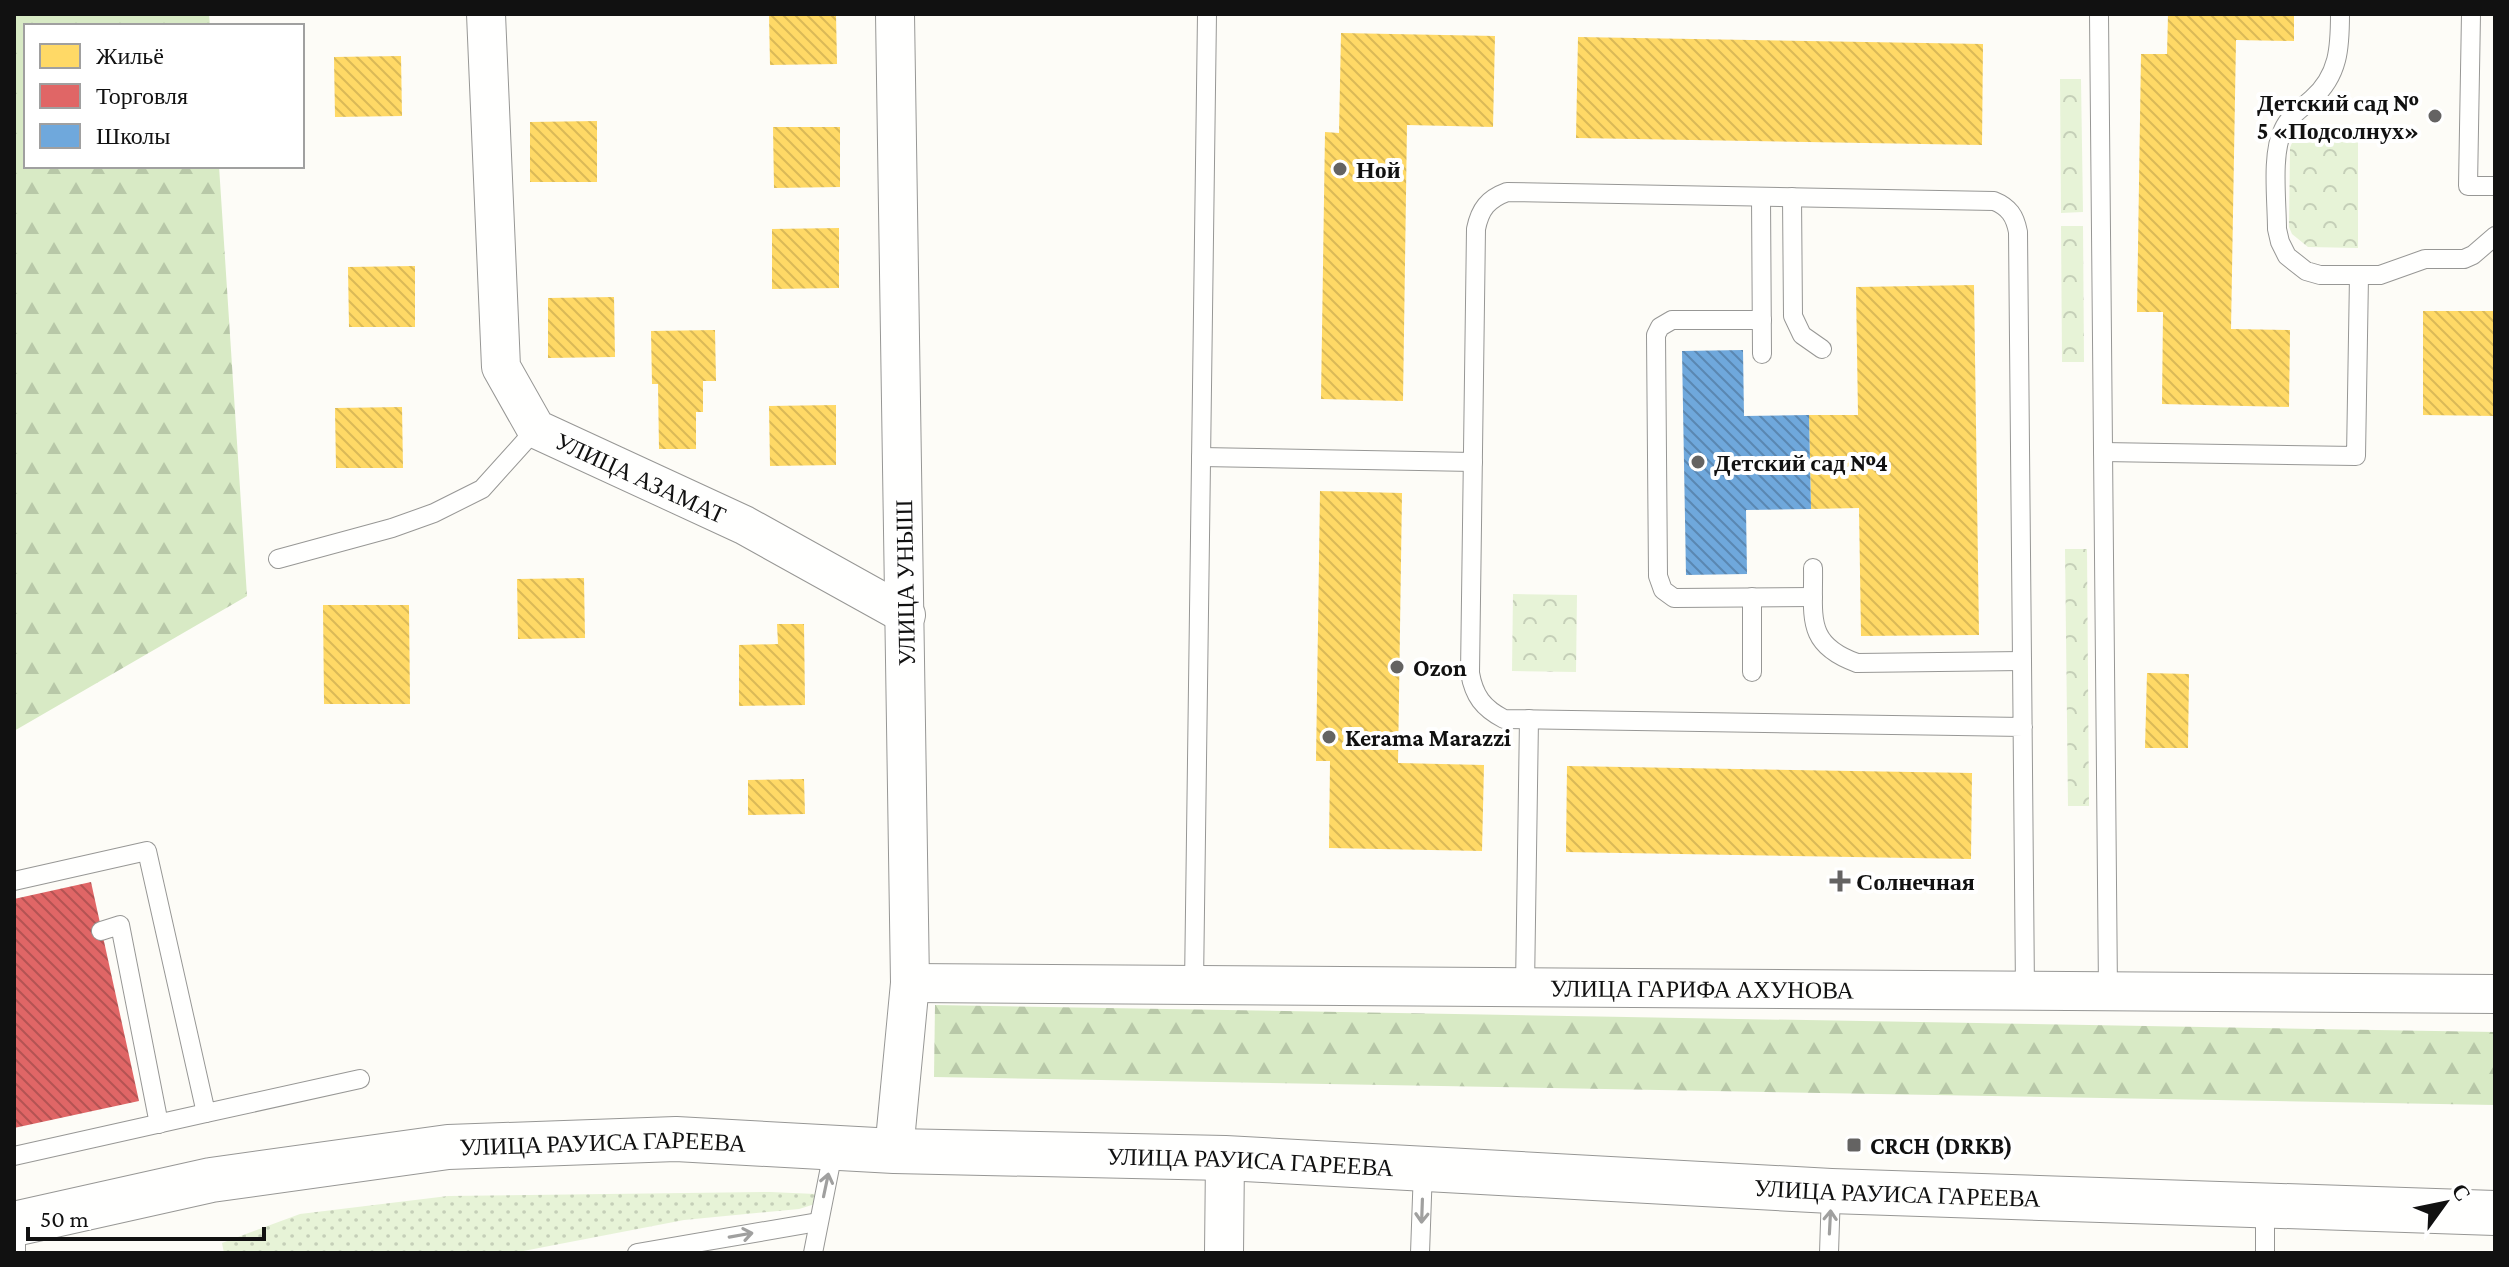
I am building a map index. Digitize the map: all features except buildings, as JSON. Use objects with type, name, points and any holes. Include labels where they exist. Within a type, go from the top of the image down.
[{"type":"street","name":"УЛИЦА АЗАМАТ","points":[[486,14],[501,367],[536,429],[744,525],[906,615]]},
{"type":"street","name":"УЛИЦА УНЫШ","points":[[894,1151],[910,983],[895,14]]},
{"type":"street","name":"УЛИЦА ГАРИФА АХУНОВА","points":[[910,983],[2495,994]]},
{"type":"street","name":"УЛИЦА РАУИСА ГАРЕЕВА","points":[[15,1233],[211,1180],[448,1147],[676,1139],[894,1151],[1225,1158],[1831,1191],[2495,1213]]},
{"type":"street","points":[[1224,1253],[1225,1158]]},
{"type":"lane","points":[[1194,985],[1207,14]]},
{"type":"lane","points":[[2099,14],[2108,991]]},
{"type":"lane","points":[[2340,14],[2337,63],[2331,78],[2288,121],[2278,142],[2277,229],[2287,256],[2306,271],[2320,275],[2386,274],[2425,259],[2464,259],[2495,236]]},
{"type":"lane","points":[[2471,14],[2468,186],[2495,186]]},
{"type":"lane","points":[[2023,727],[1504,719],[1491,712],[1473,690],[1470,673],[1476,229],[1479,214],[1486,204],[1495,196],[1507,192],[1994,201],[2007,208],[2016,222],[2023,727],[2025,991]]},
{"type":"lane","points":[[1761,197],[1762,354]]},
{"type":"lane","points":[[1792,197],[1793,316],[1802,335],[1822,349]]},
{"type":"lane","points":[[2103,452],[2356,456],[2359,276]]},
{"type":"lane","points":[[1762,320],[1672,320],[1660,327],[1656,335],[1660,583],[1663,590],[1674,598],[1813,597]]},
{"type":"lane","points":[[278,559],[392,528],[434,513],[482,489],[536,429]]},
{"type":"lane","points":[[1201,457],[1473,462]]},
{"type":"lane","points":[[1813,568],[1813,625],[1840,657],[1857,663],[2022,661]]},
{"type":"lane","points":[[1752,597],[1752,672]]},
{"type":"lane","points":[[1525,987],[1529,719]]},
{"type":"lane","points":[[14,881],[147,851],[206,1113]]},
{"type":"lane","points":[[101,931],[120,925],[159,1124]]},
{"type":"lane","points":[[14,1156],[360,1079]]},
{"type":"lane","points":[[813,1253],[834,1147]]},
{"type":"lane","points":[[1420,1253],[1423,1169]]},
{"type":"lane","points":[[1829,1253],[1831,1191]]},
{"type":"lane","points":[[2265,1206],[2265,1253]]},
{"type":"lane","points":[[637,1253],[818,1222]]},
{"type":"green space","points":[[14,14],[209,14],[210,24],[24,24],[24,168],[219,168],[247,596],[14,731]]},
{"type":"green space","points":[[2060,79],[2081,79],[2083,212],[2061,213]]},
{"type":"green space","points":[[2358,126],[2358,248],[2308,247],[2292,234],[2289,227],[2290,148],[2301,132],[2309,128]]},
{"type":"green space","points":[[2061,226],[2083,226],[2084,362],[2062,362]]},
{"type":"green space","points":[[2065,549],[2087,549],[2089,806],[2068,806]]},
{"type":"green space","points":[[1513,594],[1577,595],[1576,672],[1512,671]]},
{"type":"green space","points":[[935,1005],[2495,1032],[2495,1105],[934,1077]]},
{"type":"green space","points":[[816,1194],[815,1204],[799,1209],[684,1220],[513,1253],[224,1253],[222,1243],[300,1214],[448,1196]]},
{"type":"place","name":"Детский сад № 5 «Подсолнух»","points":[[2435,116]]},
{"type":"place","name":"Ной","points":[[1340,169]]},
{"type":"place","name":"Детский сад №4","points":[[1698,462]]},
{"type":"place","name":"Ozon","points":[[1397,667]]},
{"type":"place","name":"Kerama Marazzi","points":[[1329,737]]},
{"type":"place","name":"Солнечная","points":[[1840,881]]},
{"type":"place","name":"CRCH (DRKB)","points":[[1854,1145]]}]
